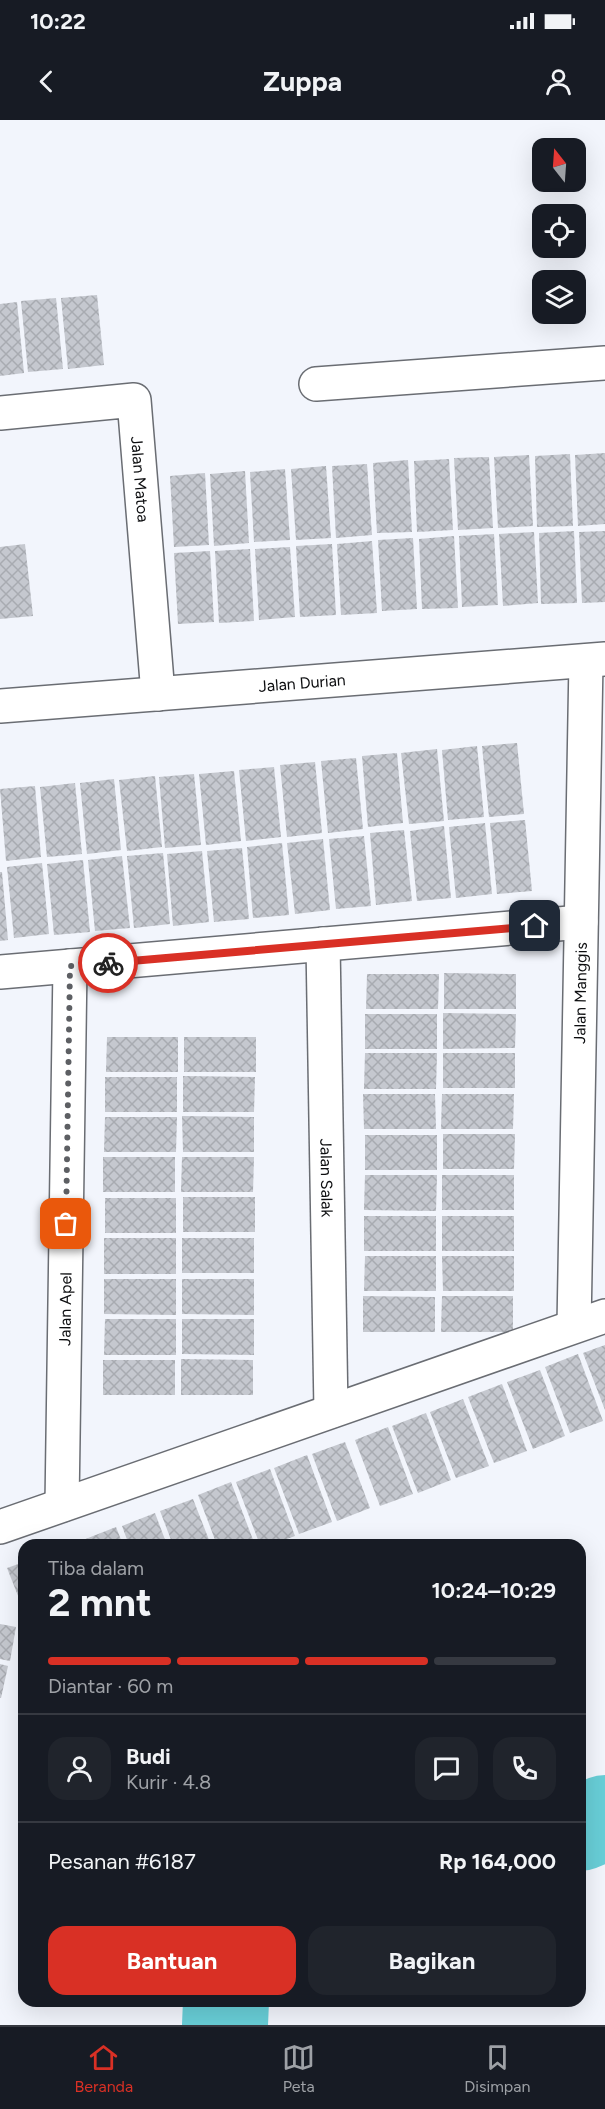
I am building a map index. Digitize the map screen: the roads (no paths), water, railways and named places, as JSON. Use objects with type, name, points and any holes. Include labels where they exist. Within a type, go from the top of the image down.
[{"type":"street","points":[[316,384],[605,363]]},
{"type":"street","name":"Jalan Matoa","points":[[0,413],[134,400],[158,694]]},
{"type":"street","name":"Jalan Durian","points":[[0,706],[595,660]]},
{"type":"street","name":"Jalan Manggis","points":[[574,1326],[581,922],[595,660]]},
{"type":"street","points":[[0,972],[581,922]]},
{"type":"street","name":"Jalan Salak","points":[[323,944],[331,1411]]},
{"type":"street","name":"Jalan Apel","points":[[62,1506],[70,966]]},
{"type":"street","points":[[0,1527],[605,1316]]},
{"type":"waterway","points":[[586,1826],[605,1818]]},
{"type":"waterway","points":[[225,2025],[226,2007]]}]
